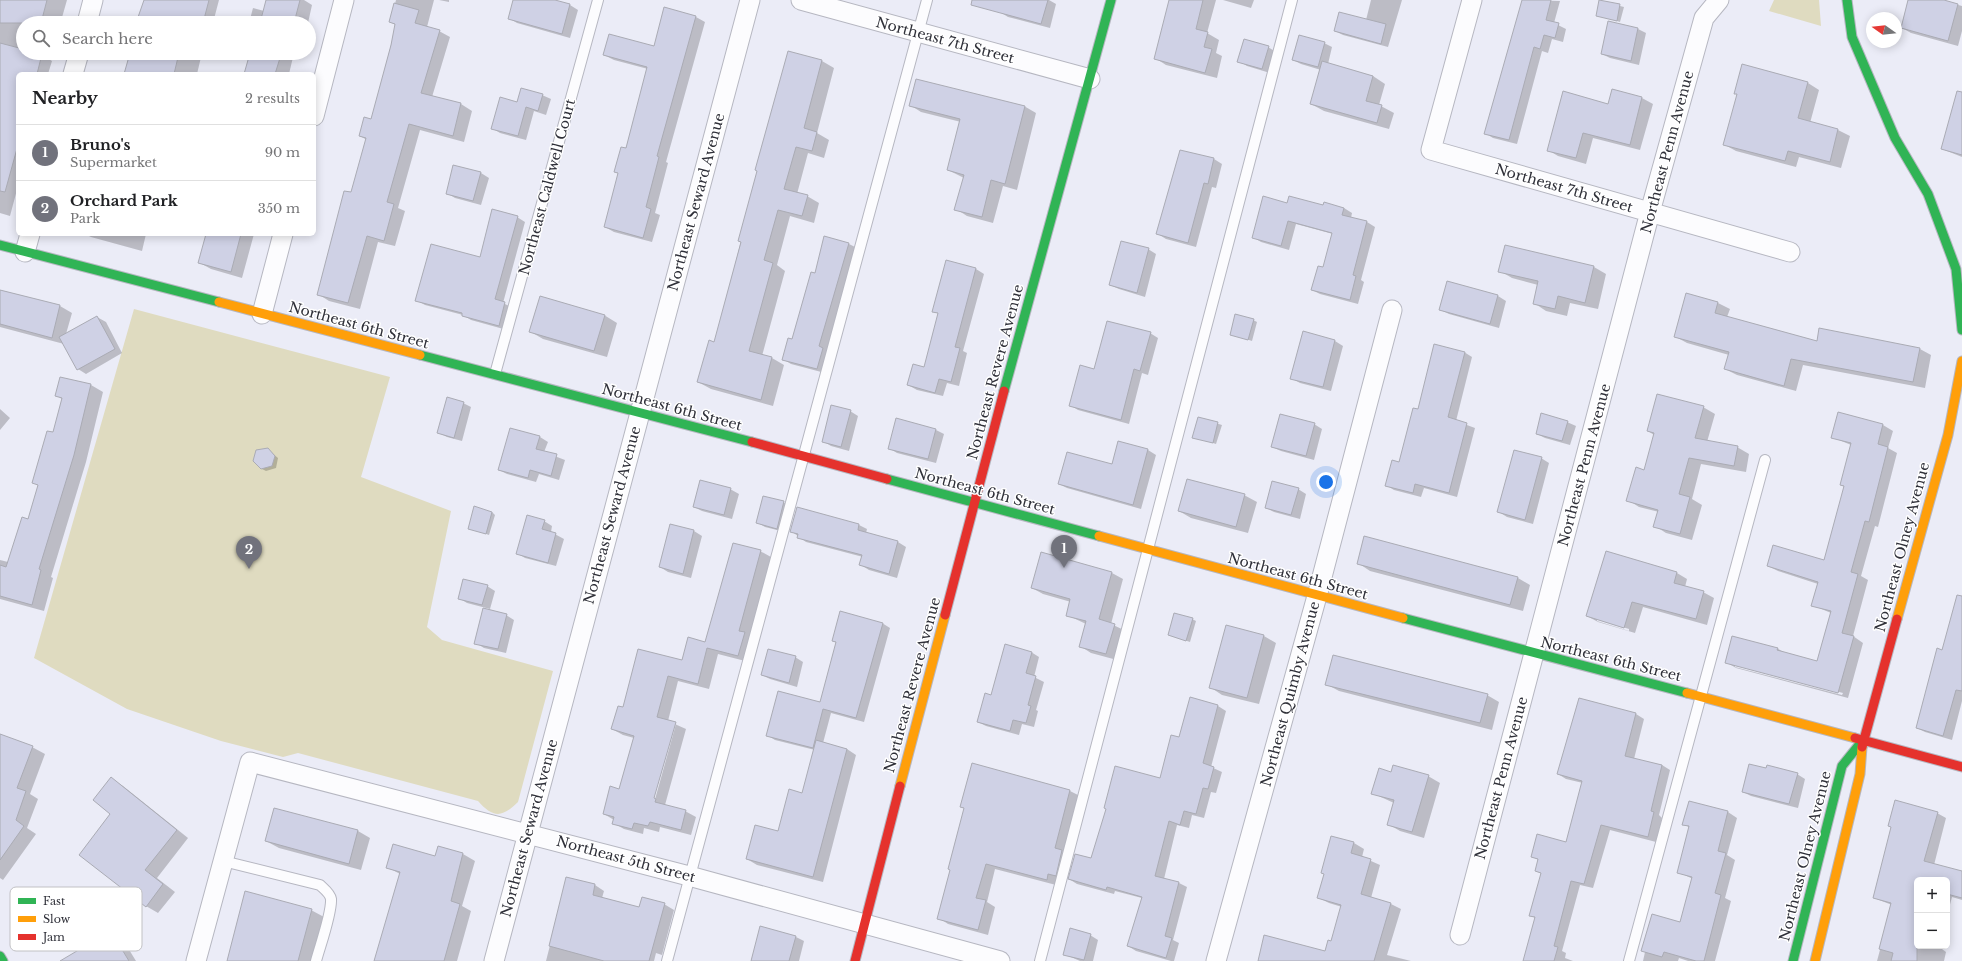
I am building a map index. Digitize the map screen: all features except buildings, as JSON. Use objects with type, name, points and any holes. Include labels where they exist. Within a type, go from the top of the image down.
[{"type":"street","points":[[89,16],[93,0]]},
{"type":"street","points":[[316,108],[344,0]]},
{"type":"street","name":"Northeast Seward Avenue","points":[[494,961],[750,0]]},
{"type":"street","name":"Northeast 7th Street","points":[[801,0],[1090,79]]},
{"type":"street","name":"Northeast Revere Avenue","points":[[855,961],[974,502],[1111,0]]},
{"type":"street","name":"Northeast 7th Street","points":[[1472,0],[1431,150],[1790,252]]},
{"type":"street","name":"Northeast Penn Avenue","points":[[1460,935],[1650,212],[1704,18],[1719,0]]},
{"type":"street","points":[[1847,0],[1852,37],[1895,138],[1928,194],[1956,269],[1962,330]]},
{"type":"street","points":[[74,72],[77,60]]},
{"type":"street","points":[[262,314],[282,236]]},
{"type":"street","name":"Northeast 6th Street","points":[[0,245],[28,243],[262,314],[804,456],[1316,596],[1700,696],[1962,767]]},
{"type":"street","name":"Northeast Quimby Avenue","points":[[1216,961],[1316,596],[1392,310]]},
{"type":"street","name":"Northeast Olney Avenue","points":[[1814,961],[1860,774],[1863,740],[1948,435],[1962,361]]},
{"type":"street","name":"Northeast Olney Avenue","points":[[1793,961],[1842,766],[1863,740]]},
{"type":"street","name":"Northeast 5th Street","points":[[223,860],[250,762],[528,833],[1000,961]]},
{"type":"street","points":[[196,961],[223,860]]},
{"type":"street","points":[[0,956],[3,961]]},
{"type":"lane","name":"Northeast Caldwell Court","points":[[495,374],[598,0]]},
{"type":"lane","points":[[667,961],[927,0]]},
{"type":"lane","points":[[1040,961],[1292,0]]},
{"type":"lane","points":[[1629,961],[1765,460]]},
{"type":"lane","points":[[223,860],[320,885],[327,891],[331,898],[330,908],[316,961]]},
{"type":"shaded area","points":[[1774,0],[1819,0],[1821,26],[1769,11]]},
{"type":"shaded area","points":[[134,309],[390,377],[361,477],[451,511],[427,627],[442,640],[553,671],[518,802],[507,811],[498,814],[493,813],[483,807],[478,801],[298,753],[283,757],[221,741],[127,709],[34,658]]},
{"type":"traffic: fast","points":[[1004,391],[1111,0]]},
{"type":"traffic: fast","points":[[1847,0],[1852,37],[1895,138],[1928,194],[1956,269],[1962,330]]},
{"type":"traffic: fast","points":[[0,245],[219,302]]},
{"type":"traffic: fast","points":[[420,355],[752,442]]},
{"type":"traffic: fast","points":[[887,479],[1099,536]]},
{"type":"traffic: fast","points":[[1403,618],[1687,693]]},
{"type":"traffic: fast","points":[[1793,961],[1842,766],[1863,740]]},
{"type":"traffic: fast","points":[[0,956],[3,961]]},
{"type":"traffic: slow","points":[[219,302],[420,355]]},
{"type":"traffic: slow","points":[[1897,619],[1948,435],[1962,361]]},
{"type":"traffic: slow","points":[[1099,536],[1403,618]]},
{"type":"traffic: slow","points":[[900,786],[945,615]]},
{"type":"traffic: slow","points":[[1687,693],[1855,738]]},
{"type":"traffic: slow","points":[[1815,961],[1860,774],[1862,747]]},
{"type":"traffic: jam","points":[[945,615],[1004,391]]},
{"type":"traffic: jam","points":[[752,442],[887,479]]},
{"type":"traffic: jam","points":[[1862,747],[1897,619]]},
{"type":"traffic: jam","points":[[1855,738],[1962,767]]},
{"type":"traffic: jam","points":[[855,961],[900,786]]},
{"type":"place","name":"Bruno's","points":[[1064,568]]},
{"type":"place","name":"Orchard Park","points":[[249,569]]}]
